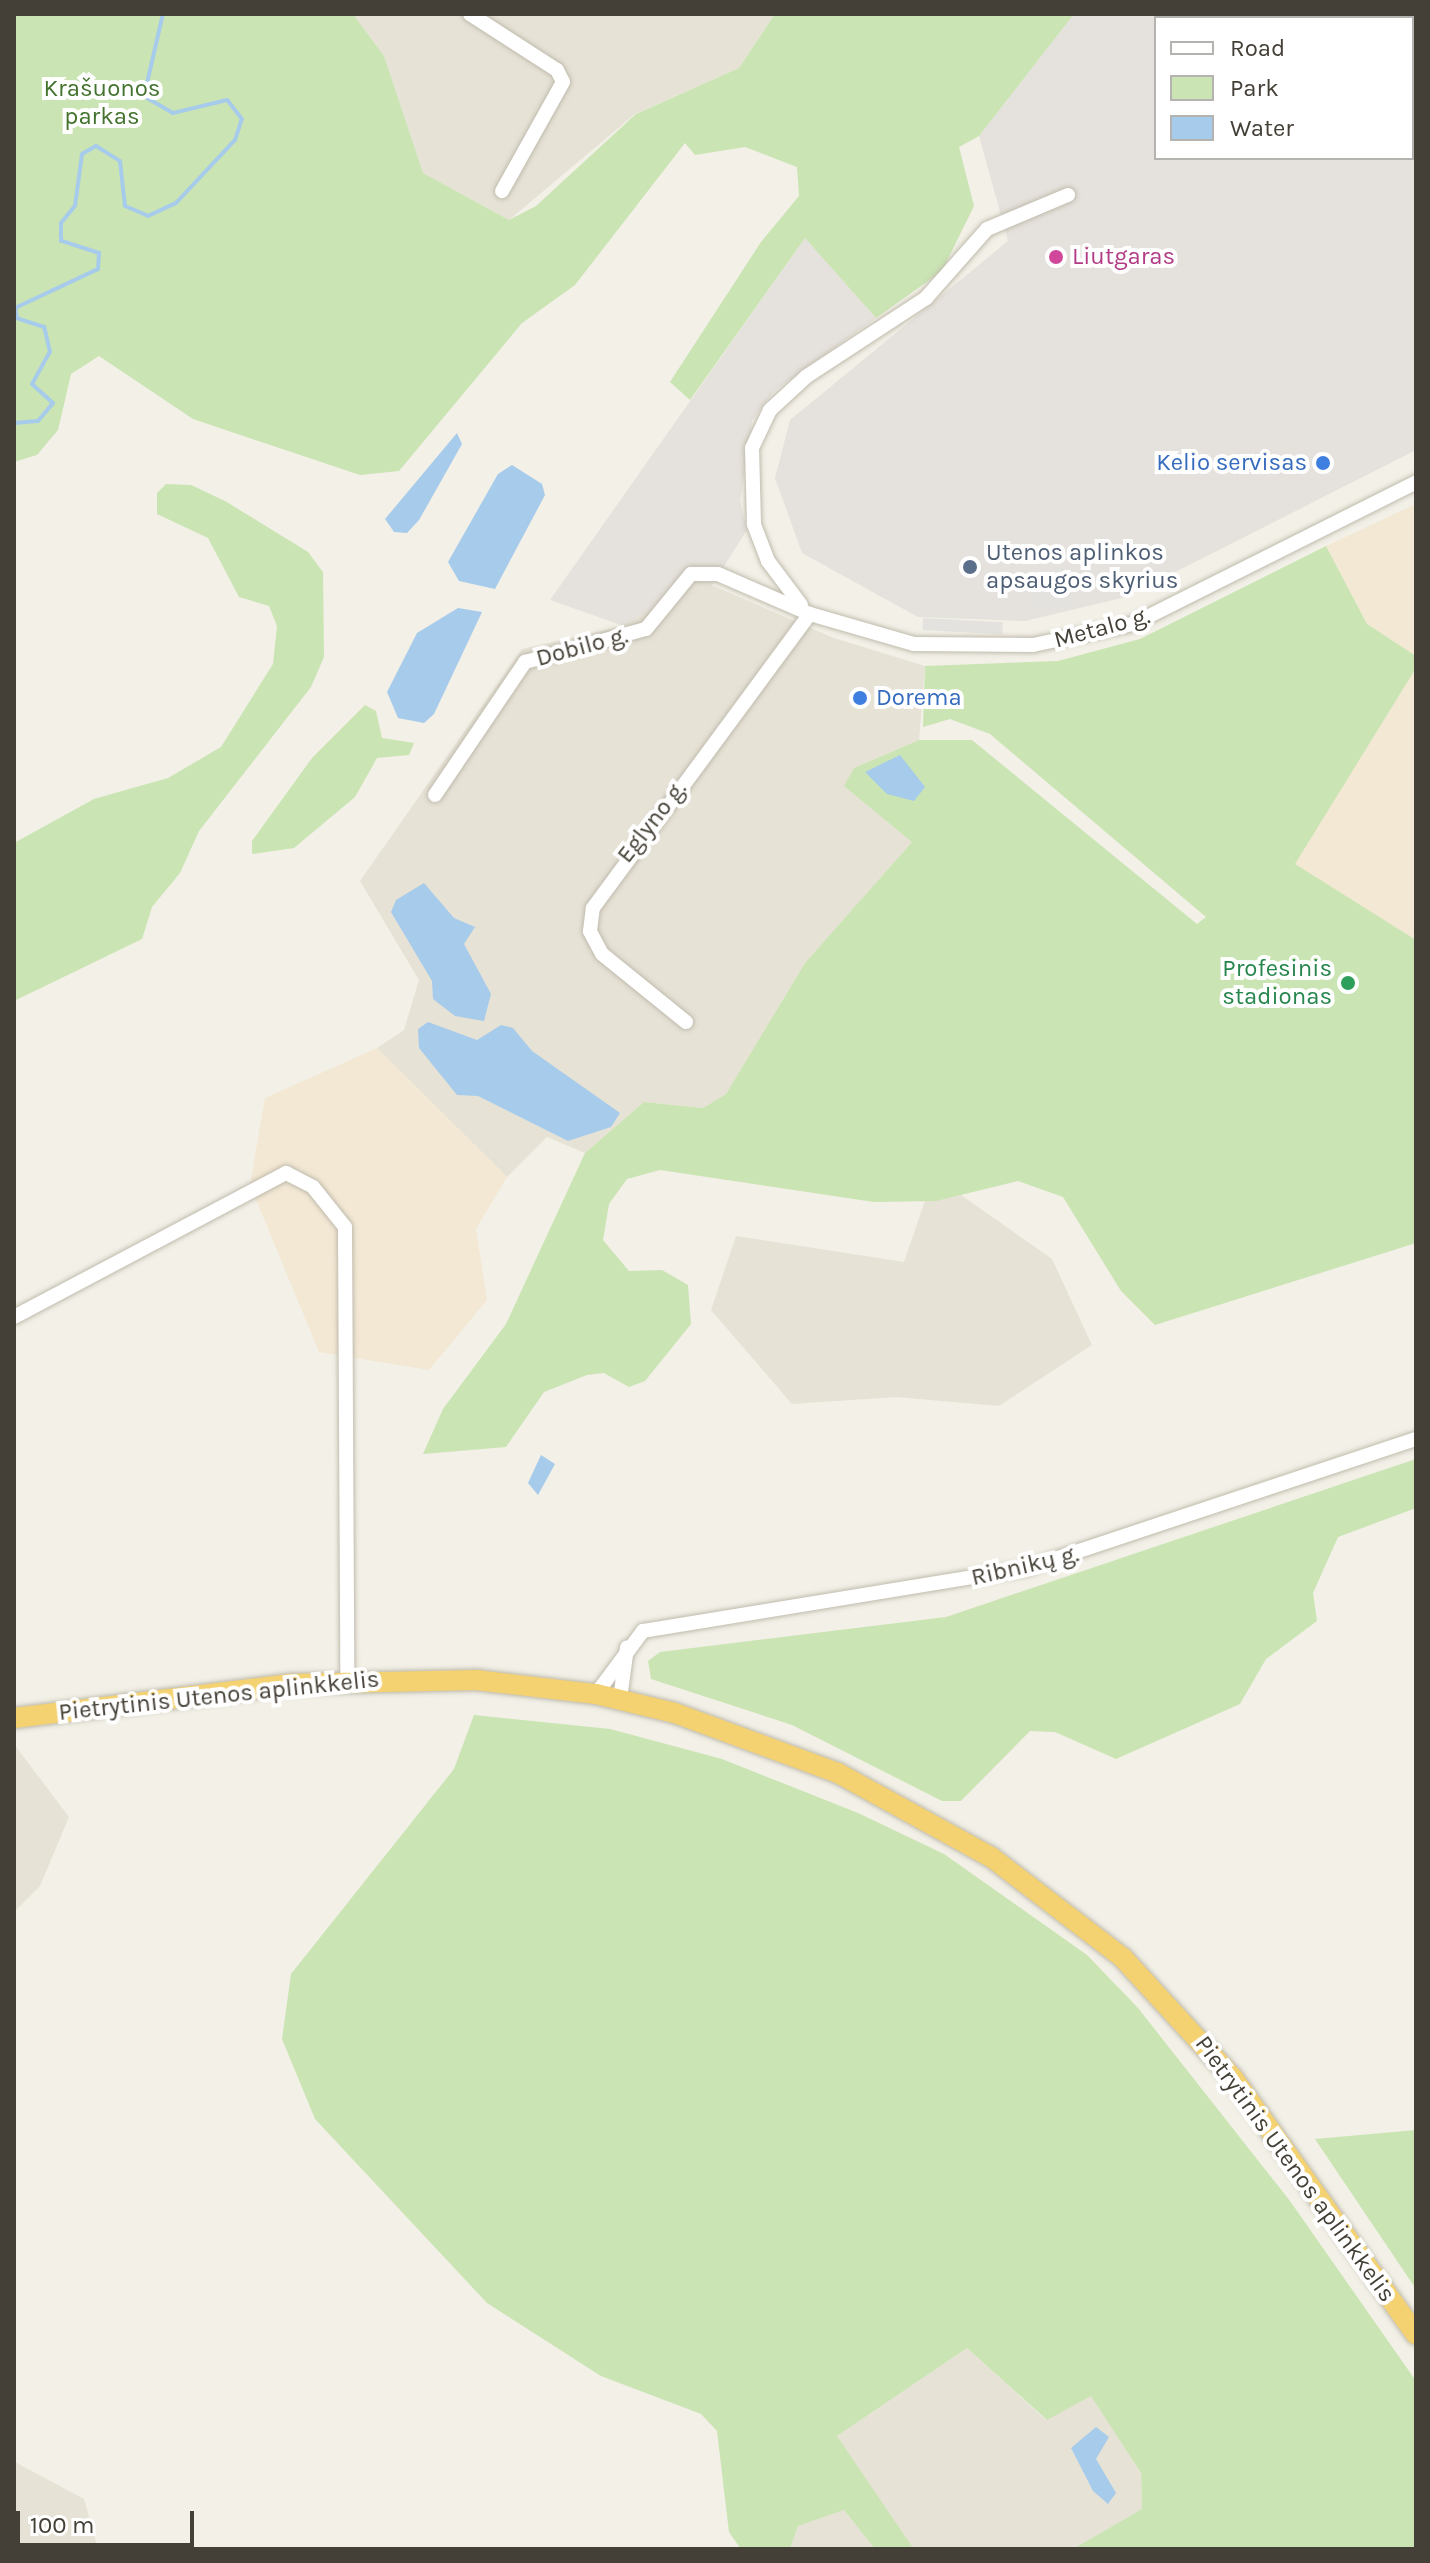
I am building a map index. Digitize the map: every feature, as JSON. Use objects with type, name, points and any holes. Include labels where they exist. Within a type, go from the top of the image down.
[{"type":"highway","name":"Pietrytinis Utenos aplinkkelis","points":[[14,1718],[347,1679],[476,1680],[620,1699],[838,1773],[991,1857],[1082,1923],[1153,1987],[1233,2078],[1416,2335]]},
{"type":"street","points":[[470,14],[557,70],[563,82],[502,191]]},
{"type":"street","points":[[810,614],[784,590],[754,524],[752,448],[770,410],[818,368],[926,298],[987,229],[1068,195]]},
{"type":"street","name":"Metalo g.","points":[[810,614],[892,640],[981,649],[1098,634],[1170,608],[1416,482]]},
{"type":"street","name":"Dobilo g.","points":[[435,795],[525,662],[646,629],[691,574],[718,574],[810,614]]},
{"type":"street","name":"Eglyno g.","points":[[686,1022],[602,954],[590,931],[593,908],[810,614]]},
{"type":"street","points":[[14,1317],[286,1173],[313,1187],[345,1227],[347,1679]]},
{"type":"street","name":"Ribnikų g.","points":[[627,1647],[658,1627],[1028,1568],[1416,1439]]},
{"type":"street","points":[[596,1694],[627,1647]]},
{"type":"street","points":[[620,1699],[627,1647]]},
{"type":"shaded area","points":[[353,14],[775,14],[739,68],[635,114],[509,220],[423,173],[384,56]]},
{"type":"shaded area","points":[[1074,14],[1416,14],[1416,450],[1126,597],[1025,621],[918,617],[802,553],[775,478],[790,420],[1008,241],[979,136]]},
{"type":"shaded area","points":[[805,238],[876,318],[774,391],[752,421],[740,501],[747,530],[712,585],[697,579],[624,626],[550,600]]},
{"type":"shaded area","points":[[1416,504],[1416,656],[1367,624],[1326,546]]},
{"type":"shaded area","points":[[1068,566],[1073,604],[1034,613],[1022,574]]},
{"type":"shaded area","points":[[697,579],[834,638],[925,666],[919,740],[854,768],[913,841],[805,963],[726,1094],[703,1108],[644,1102],[585,1153],[547,1137],[507,1177],[377,1048],[404,1030],[419,980],[360,881],[522,649],[624,626]]},
{"type":"shaded area","points":[[923,618],[1003,622],[1002,634],[922,630]]},
{"type":"shaded area","points":[[1416,668],[1416,940],[1294,864]]},
{"type":"shaded area","points":[[377,1048],[507,1177],[476,1229],[487,1300],[429,1370],[319,1352],[250,1185],[265,1098]]},
{"type":"shaded area","points":[[961,1195],[1052,1259],[1092,1345],[999,1406],[896,1397],[792,1404],[711,1310],[736,1236],[904,1262],[925,1201]]},
{"type":"shaded area","points":[[14,1744],[69,1817],[40,1886],[14,1912]]},
{"type":"shaded area","points":[[967,2348],[1046,2420],[1091,2395],[1141,2473],[1142,2509],[1073,2549],[911,2549],[837,2436]]},
{"type":"shaded area","points":[[15,2462],[84,2499],[98,2549],[14,2549]]},
{"type":"shaded area","points":[[844,2510],[875,2549],[790,2549],[798,2526]]},
{"type":"green space","name":"Krašuonos parkas","points":[[14,14],[353,14],[384,56],[423,173],[509,220],[536,206],[636,114],[739,68],[775,14],[1074,14],[979,136],[959,147],[974,206],[942,271],[876,318],[805,238],[690,400],[670,382],[761,242],[799,196],[797,167],[745,147],[695,155],[685,143],[575,285],[522,323],[399,471],[360,475],[193,419],[99,356],[71,374],[58,430],[37,455],[14,462]]},
{"type":"green space","points":[[166,484],[191,485],[225,501],[308,552],[323,572],[324,657],[311,687],[199,831],[180,873],[152,907],[142,939],[14,1001],[14,843],[94,799],[168,778],[221,747],[273,664],[277,626],[269,606],[239,597],[208,538],[157,514],[157,493]]},
{"type":"green space","points":[[1326,546],[1367,624],[1416,656],[1416,668],[1295,864],[1416,940],[1416,1243],[1155,1325],[1121,1291],[1063,1197],[1018,1181],[936,1201],[874,1202],[660,1170],[627,1179],[609,1204],[603,1240],[629,1271],[662,1270],[688,1285],[691,1324],[645,1381],[629,1387],[604,1373],[587,1375],[544,1392],[506,1447],[423,1454],[443,1409],[506,1324],[585,1153],[644,1102],[703,1108],[726,1094],[805,963],[912,842],[844,786],[854,768],[919,740],[972,740],[1197,924],[1206,917],[990,734],[950,719],[923,727],[925,666],[1058,661],[1140,639]]},
{"type":"green space","points":[[365,705],[376,711],[382,738],[414,743],[409,755],[377,758],[355,797],[294,848],[252,854],[252,841],[312,758]]},
{"type":"green space","points":[[1416,1459],[1416,1508],[1338,1537],[1313,1593],[1317,1621],[1266,1659],[1240,1704],[1116,1759],[1055,1732],[1030,1731],[961,1801],[942,1801],[792,1725],[651,1679],[648,1661],[660,1652],[946,1617]]},
{"type":"green space","points":[[474,1715],[610,1729],[722,1759],[858,1813],[944,1854],[1087,1955],[1138,2008],[1290,2201],[1416,2381],[1416,2549],[1073,2549],[1142,2509],[1141,2473],[1091,2396],[1047,2420],[967,2348],[837,2436],[913,2548],[875,2549],[844,2510],[798,2526],[790,2549],[741,2549],[729,2532],[717,2431],[701,2414],[601,2376],[487,2303],[315,2119],[282,2039],[291,1974],[454,1769]]},
{"type":"green space","points":[[1416,2130],[1416,2289],[1315,2139]]},
{"type":"water","points":[[457,433],[462,444],[419,520],[407,533],[394,532],[385,519]]},
{"type":"water","points":[[512,465],[542,484],[545,495],[495,589],[459,581],[448,562],[498,474]]},
{"type":"water","points":[[458,608],[482,612],[434,714],[424,723],[398,718],[387,692],[417,633]]},
{"type":"water","points":[[900,755],[925,787],[914,801],[887,794],[865,772]]},
{"type":"water","points":[[424,883],[454,918],[475,927],[464,944],[491,994],[484,1021],[455,1016],[433,999],[432,981],[391,912],[396,900]]},
{"type":"water","points":[[428,1022],[477,1040],[501,1025],[513,1028],[532,1051],[620,1113],[611,1127],[568,1141],[478,1096],[457,1095],[419,1048],[418,1029]]},
{"type":"water","points":[[541,1455],[555,1464],[538,1495],[528,1483]]},
{"type":"water","points":[[1096,2427],[1109,2437],[1096,2459],[1116,2493],[1108,2504],[1093,2491],[1071,2448]]},
{"type":"waterway","points":[[14,423],[38,421],[53,403],[32,384],[50,352],[44,327],[17,318],[15,308],[98,269],[99,253],[61,241],[61,223],[75,206],[82,154],[96,146],[120,161],[125,206],[148,216],[176,203],[235,140],[242,119],[227,100],[173,113],[144,96],[163,14]]},
{"type":"place","name":"Liutgaras","points":[[1056,257]]},
{"type":"place","name":"Kelio servisas","points":[[1323,463]]},
{"type":"place","name":"Utenos aplinkos apsaugos skyrius","points":[[970,567]]},
{"type":"place","name":"Dorema","points":[[860,698]]},
{"type":"place","name":"Profesinis stadionas","points":[[1348,983]]}]
